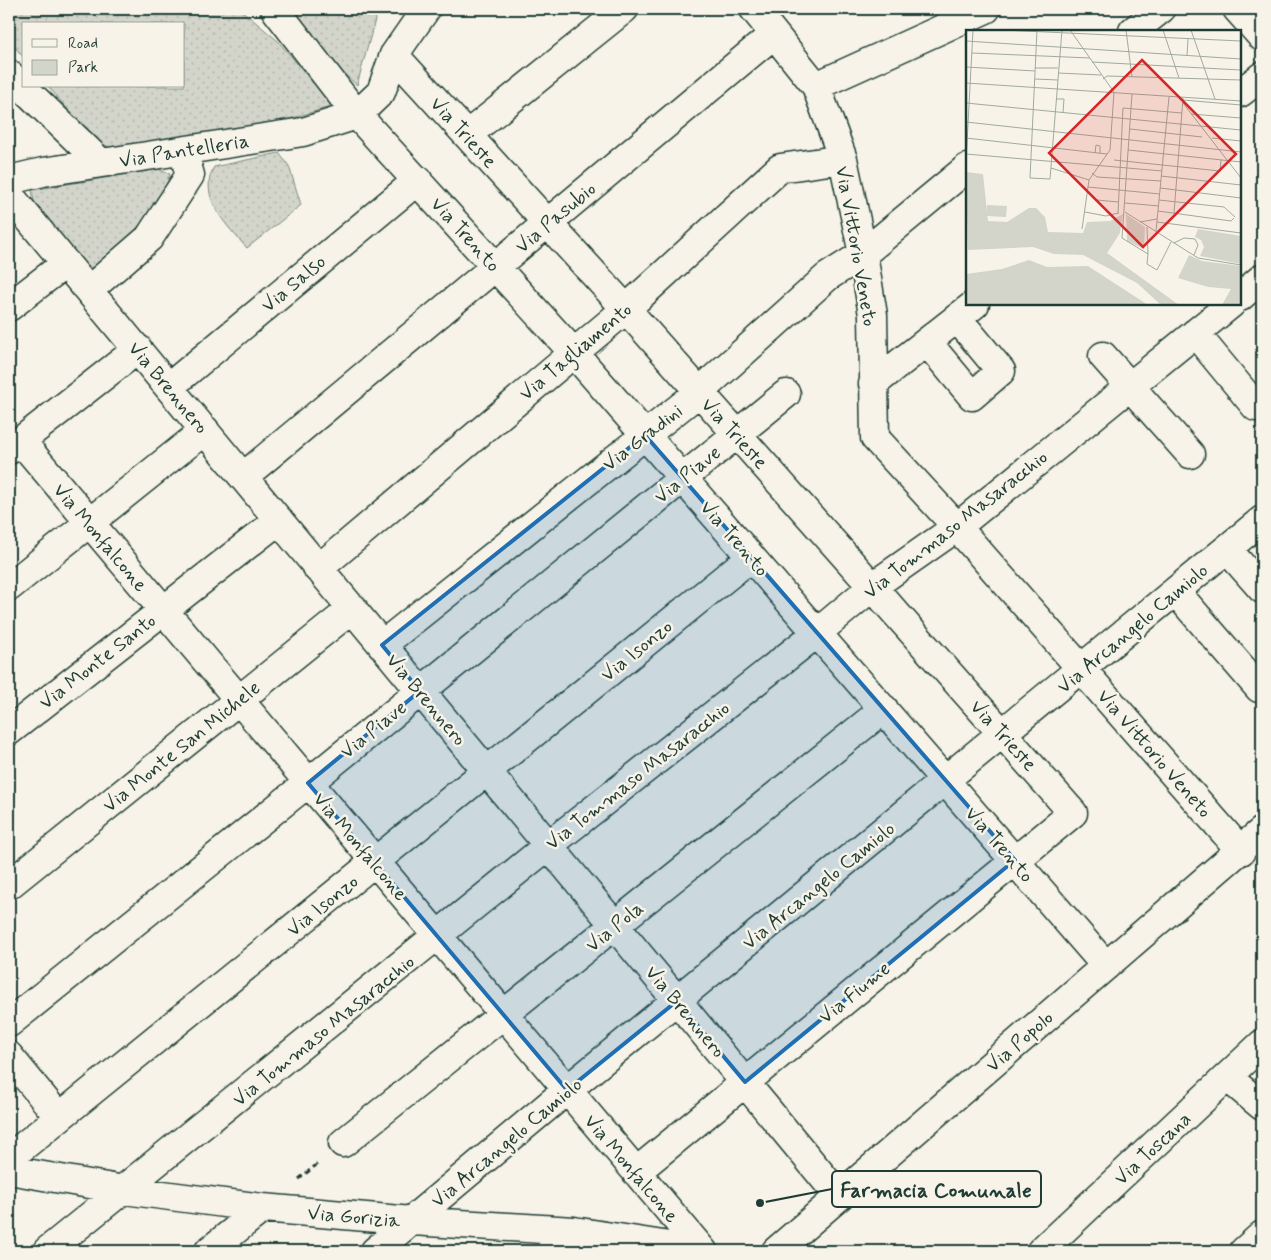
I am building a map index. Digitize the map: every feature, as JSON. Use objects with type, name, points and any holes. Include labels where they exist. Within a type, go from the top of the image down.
[{"type":"street","name":"Via Trento","points":[[275,9],[357,115],[573,352],[1106,966]]},
{"type":"street","points":[[357,115],[381,92],[394,55],[426,9]]},
{"type":"street","points":[[467,135],[624,9]]},
{"type":"street","name":"Via Vittorio Veneto","points":[[754,9],[816,86],[842,159],[863,254],[873,315],[875,438],[1082,670],[1252,851]]},
{"type":"street","points":[[816,86],[986,9]]},
{"type":"street","points":[[1134,30],[1160,9]]},
{"type":"street","points":[[1237,9],[1262,38]]},
{"type":"street","name":"Via Pasubio","points":[[244,477],[774,34]]},
{"type":"street","name":"Via Trieste","points":[[394,55],[626,309],[698,393],[1073,812]]},
{"type":"street","points":[[9,74],[22,87]]},
{"type":"street","points":[[1241,92],[1262,76]]},
{"type":"street","points":[[23,88],[101,163]]},
{"type":"street","name":"Via Pantelleria","points":[[12,191],[43,172],[303,132],[357,115]]},
{"type":"street","points":[[89,290],[149,238],[190,175],[183,151]]},
{"type":"street","name":"Via Tagliamento","points":[[318,569],[626,309],[780,168],[842,159]]},
{"type":"street","name":"Via Gradini","points":[[382,645],[698,393],[826,277],[863,254],[966,169]]},
{"type":"street","name":"Via Salso","points":[[169,387],[418,180]]},
{"type":"street","name":"Via Brennero","points":[[12,191],[66,262],[318,569],[353,608],[839,1196]]},
{"type":"street","points":[[9,307],[66,262]]},
{"type":"street","points":[[1241,296],[1262,278]]},
{"type":"street","name":"Via Tommaso Masaracchio","points":[[47,1251],[438,937],[549,845],[817,633],[872,586],[956,527],[1230,305]]},
{"type":"street","points":[[873,384],[966,311],[1001,371],[972,396],[927,342]]},
{"type":"street","points":[[1195,333],[1256,407]]},
{"type":"street","points":[[15,446],[138,349]]},
{"type":"street","points":[[1103,356],[1190,454]]},
{"type":"street","name":"Via Piave","points":[[9,1023],[308,783],[786,394]]},
{"type":"street","points":[[9,588],[205,430]]},
{"type":"street","name":"Via Monfalcone","points":[[15,446],[89,523],[702,1251]]},
{"type":"street","name":"Via Monte Santo","points":[[9,731],[279,520]]},
{"type":"street","name":"Via Arcangelo Camiolo","points":[[375,1251],[567,1090],[1082,670],[1262,520]]},
{"type":"street","points":[[1227,550],[1262,589]]},
{"type":"street","name":"Via Isonzo","points":[[9,1158],[751,557]]},
{"type":"street","points":[[1176,592],[1258,688]]},
{"type":"street","name":"Via Monte San Michele","points":[[9,884],[353,608]]},
{"type":"street","name":"Via Pola","points":[[344,1143],[884,710]]},
{"type":"street","name":"Via Fiume","points":[[636,1172],[1073,812]]},
{"type":"street","name":"Via Popolo","points":[[776,1251],[1106,966],[1252,851],[1262,832]]},
{"type":"street","name":"Via Toscana","points":[[1041,1251],[1262,1044]]},
{"type":"street","points":[[9,1056],[59,1117]]},
{"type":"street","points":[[1227,1077],[1262,1106]]},
{"type":"street","name":"Via Gorizia","points":[[9,1170],[124,1190],[263,1208],[412,1221],[574,1231],[702,1251]]},
{"type":"street","points":[[209,1251],[263,1208]]},
{"type":"street","points":[[551,1251],[574,1231]]},
{"type":"street","points":[[1244,1251],[1262,1236]]},
{"type":"path","points":[[263,1208],[344,1143]]},
{"type":"highlighted area","points":[[645,435],[1015,860],[745,1082],[677,1001],[567,1090],[308,783],[420,691],[382,645]]},
{"type":"green space","points":[[9,9],[240,9],[278,41],[333,106],[262,127],[116,149],[95,142],[50,88],[185,88],[185,22],[22,22],[22,56],[9,40]]},
{"type":"green space","points":[[293,9],[378,9],[357,85],[337,68]]},
{"type":"green space","points":[[279,153],[289,166],[301,205],[247,248],[231,231],[217,211],[209,189],[210,178],[214,167]]},
{"type":"green space","points":[[158,169],[170,174],[163,196],[115,256],[95,269],[81,263],[35,207],[32,190]]},
{"type":"place","name":"Farmacia Comunale","points":[[760,1203]]}]
